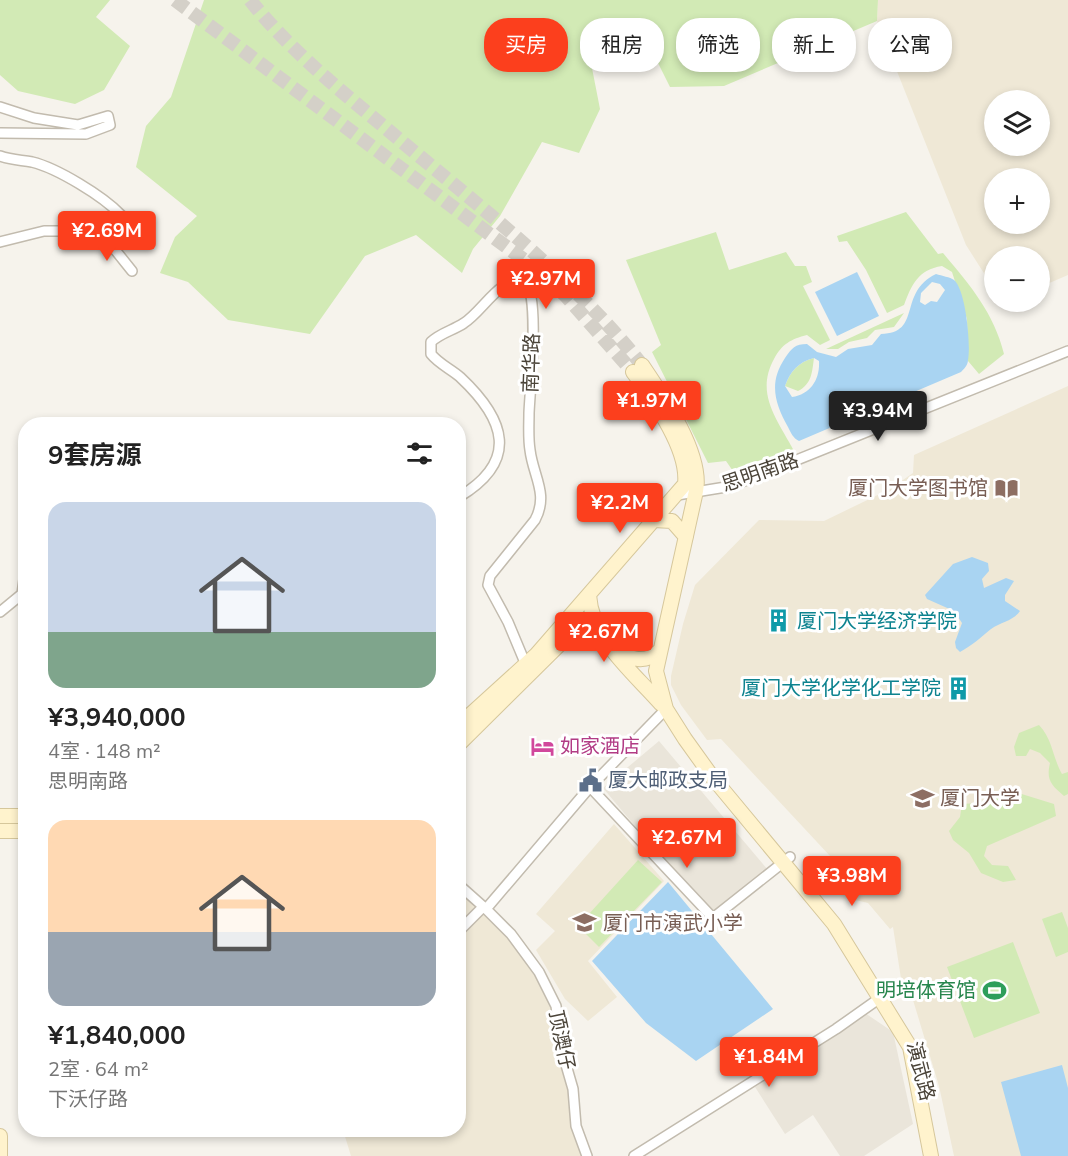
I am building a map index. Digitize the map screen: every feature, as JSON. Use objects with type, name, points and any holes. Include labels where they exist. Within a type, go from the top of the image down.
[{"type":"main road","points":[[466,719],[526,664],[685,484],[683,459],[638,368],[661,394],[698,472],[696,491],[656,670],[666,709]]},
{"type":"main road","points":[[654,520],[672,521],[686,537]]},
{"type":"main road","name":"演武路","points":[[589,595],[593,621],[610,647],[666,709],[786,860],[841,919],[910,1047],[931,1156]]},
{"type":"main road","points":[[466,737],[566,638],[584,633],[635,659],[646,660],[659,651]]},
{"type":"main road","points":[[0,816],[18,816]]},
{"type":"main road","points":[[0,831],[18,831]]},
{"type":"main road","name":"演武路","points":[[884,996],[919,1044],[940,1156]]},
{"type":"main road","points":[[0,1136],[0,1156]]},
{"type":"street","points":[[0,107],[34,118],[78,125],[108,116],[110,125],[86,134],[0,133]]},
{"type":"street","points":[[0,156],[13,161],[33,162],[94,192],[114,207],[121,214],[116,224],[104,236]]},
{"type":"street","points":[[0,242],[44,231],[59,231],[89,225],[104,236],[132,271]]},
{"type":"street","name":"南华路","points":[[466,492],[487,477],[493,466],[500,440],[498,425],[462,379],[431,354],[431,342],[465,323],[506,283],[515,279],[525,281],[531,292],[533,323],[530,451],[543,493],[540,511],[535,520],[490,576],[488,585],[508,622],[526,664]]},
{"type":"street","name":"思明南路","points":[[677,495],[732,486],[1068,351]]},
{"type":"street","points":[[0,612],[18,597]]},
{"type":"street","points":[[466,925],[485,908],[590,787],[666,709]]},
{"type":"street","points":[[590,787],[713,918],[786,860]]},
{"type":"street","name":"顶澳仔","points":[[466,891],[511,934],[539,972],[556,1006],[562,1051],[573,1089],[576,1126],[587,1156]]},
{"type":"street","points":[[634,1156],[884,996]]},
{"type":"shaded area","points":[[878,0],[1068,0],[1068,275],[1050,283],[1050,246],[984,246],[984,273],[966,245],[897,72],[952,72],[952,18],[877,18]]},
{"type":"shaded area","name":"厦门大学","points":[[1068,386],[1068,1156],[954,1156],[939,1086],[913,1000],[902,985],[893,927],[890,929],[868,903],[851,899],[840,882],[830,856],[721,739],[707,740],[681,705],[671,685],[671,676],[695,585],[759,520],[824,521],[890,489],[913,473],[914,455]]},
{"type":"shaded area","points":[[659,741],[768,870],[712,918],[603,788]]},
{"type":"shaded area","name":"厦门市演武小学","points":[[614,824],[664,881],[588,961],[617,997],[588,1021],[565,999],[536,950],[555,931],[536,914]]},
{"type":"shaded area","points":[[466,898],[507,937],[534,974],[551,1006],[556,1048],[585,1156],[351,1156],[345,1137],[466,1137]]},
{"type":"shaded area","points":[[865,1013],[893,1032],[913,1124],[864,1156],[840,1156],[813,1115],[785,1134],[755,1087]]},
{"type":"green space","points":[[0,0],[110,0],[96,17],[130,46],[104,90],[75,104],[18,91],[0,75]]},
{"type":"green space","points":[[204,0],[878,0],[877,18],[868,18],[868,25],[856,30],[856,18],[772,18],[772,66],[760,71],[760,18],[676,18],[676,72],[757,72],[724,86],[670,87],[662,72],[664,18],[580,18],[580,72],[593,72],[600,109],[579,153],[542,142],[500,216],[473,249],[462,273],[416,235],[365,256],[310,334],[228,320],[188,282],[160,273],[175,237],[197,216],[136,167],[146,126],[171,97]]},
{"type":"green space","points":[[906,212],[938,254],[943,253],[980,300],[984,312],[987,312],[994,325],[1004,354],[979,374],[968,361],[967,319],[952,272],[942,266],[927,271],[913,284],[904,305],[887,313],[866,270],[847,241],[839,242],[837,236]]},
{"type":"green space","points":[[716,232],[729,270],[786,252],[795,266],[806,266],[812,282],[803,286],[830,340],[820,345],[807,335],[796,338],[780,349],[769,372],[767,395],[775,417],[794,451],[735,474],[726,461],[708,463],[652,352],[661,345],[626,260]]},
{"type":"green space","points":[[904,313],[894,327],[875,330],[867,338],[849,342],[838,349],[826,349]]},
{"type":"green space","points":[[814,358],[810,377],[803,388],[798,391],[785,386],[795,368]]},
{"type":"green space","points":[[1039,725],[1050,742],[1062,774],[1068,772],[1068,794],[1064,796],[1051,782],[1050,763],[1040,753],[1030,749],[1026,756],[1016,756],[1014,747],[1019,733]]},
{"type":"green space","points":[[1015,792],[1054,804],[1056,816],[987,846],[984,856],[992,865],[1008,866],[1016,880],[1003,882],[981,873],[969,853],[953,840],[949,831],[960,817],[962,804],[977,803]]},
{"type":"green space","points":[[638,860],[662,882],[599,947],[578,926]]},
{"type":"green space","points":[[1062,912],[1068,928],[1068,952],[1056,957],[1042,919]]},
{"type":"green space","name":"明培体育馆","points":[[1013,942],[1040,1013],[974,1038],[947,967]]},
{"type":"water","points":[[857,272],[879,316],[837,336],[815,292]]},
{"type":"water","points":[[936,274],[954,280],[958,286],[962,295],[968,331],[969,353],[965,368],[961,372],[799,441],[795,438],[779,409],[775,392],[780,367],[794,347],[807,344],[817,352],[836,357],[848,349],[872,345],[881,334],[894,332],[902,327],[907,320],[917,291],[924,282]],"holes":[[[932,282],[940,284],[945,290],[937,302],[931,301],[925,305],[920,302],[921,293]],[[814,358],[819,361],[816,380],[804,393],[792,397],[785,386],[789,376],[799,365]]]},
{"type":"water","points":[[972,557],[988,563],[989,571],[982,579],[984,588],[1006,578],[1014,581],[1005,595],[1005,601],[1020,611],[960,652],[955,642],[962,623],[954,611],[927,599],[925,595],[953,564]]},
{"type":"water","points":[[668,882],[773,1009],[696,1061],[646,1023],[592,961]]},
{"type":"water","points":[[1062,1065],[1068,1088],[1068,1156],[1021,1156],[1001,1082]]},
{"type":"tunnel","points":[[175,0],[539,271],[566,296],[633,372]]},
{"type":"tunnel","points":[[250,0],[313,66],[551,268],[583,299],[642,365]]},
{"type":"place","name":"厦门大学图书馆","points":[[1006,488]]},
{"type":"place","name":"厦门大学经济学院","points":[[779,621]]},
{"type":"place","name":"厦门大学化学化工学院","points":[[959,688]]},
{"type":"place","name":"如家酒店","points":[[542,746]]},
{"type":"place","name":"厦大邮政支局","points":[[590,780]]},
{"type":"place","name":"厦门大学","points":[[922,798]]},
{"type":"place","name":"厦门市演武小学","points":[[585,923]]},
{"type":"place","name":"明培体育馆","points":[[994,990]]}]
